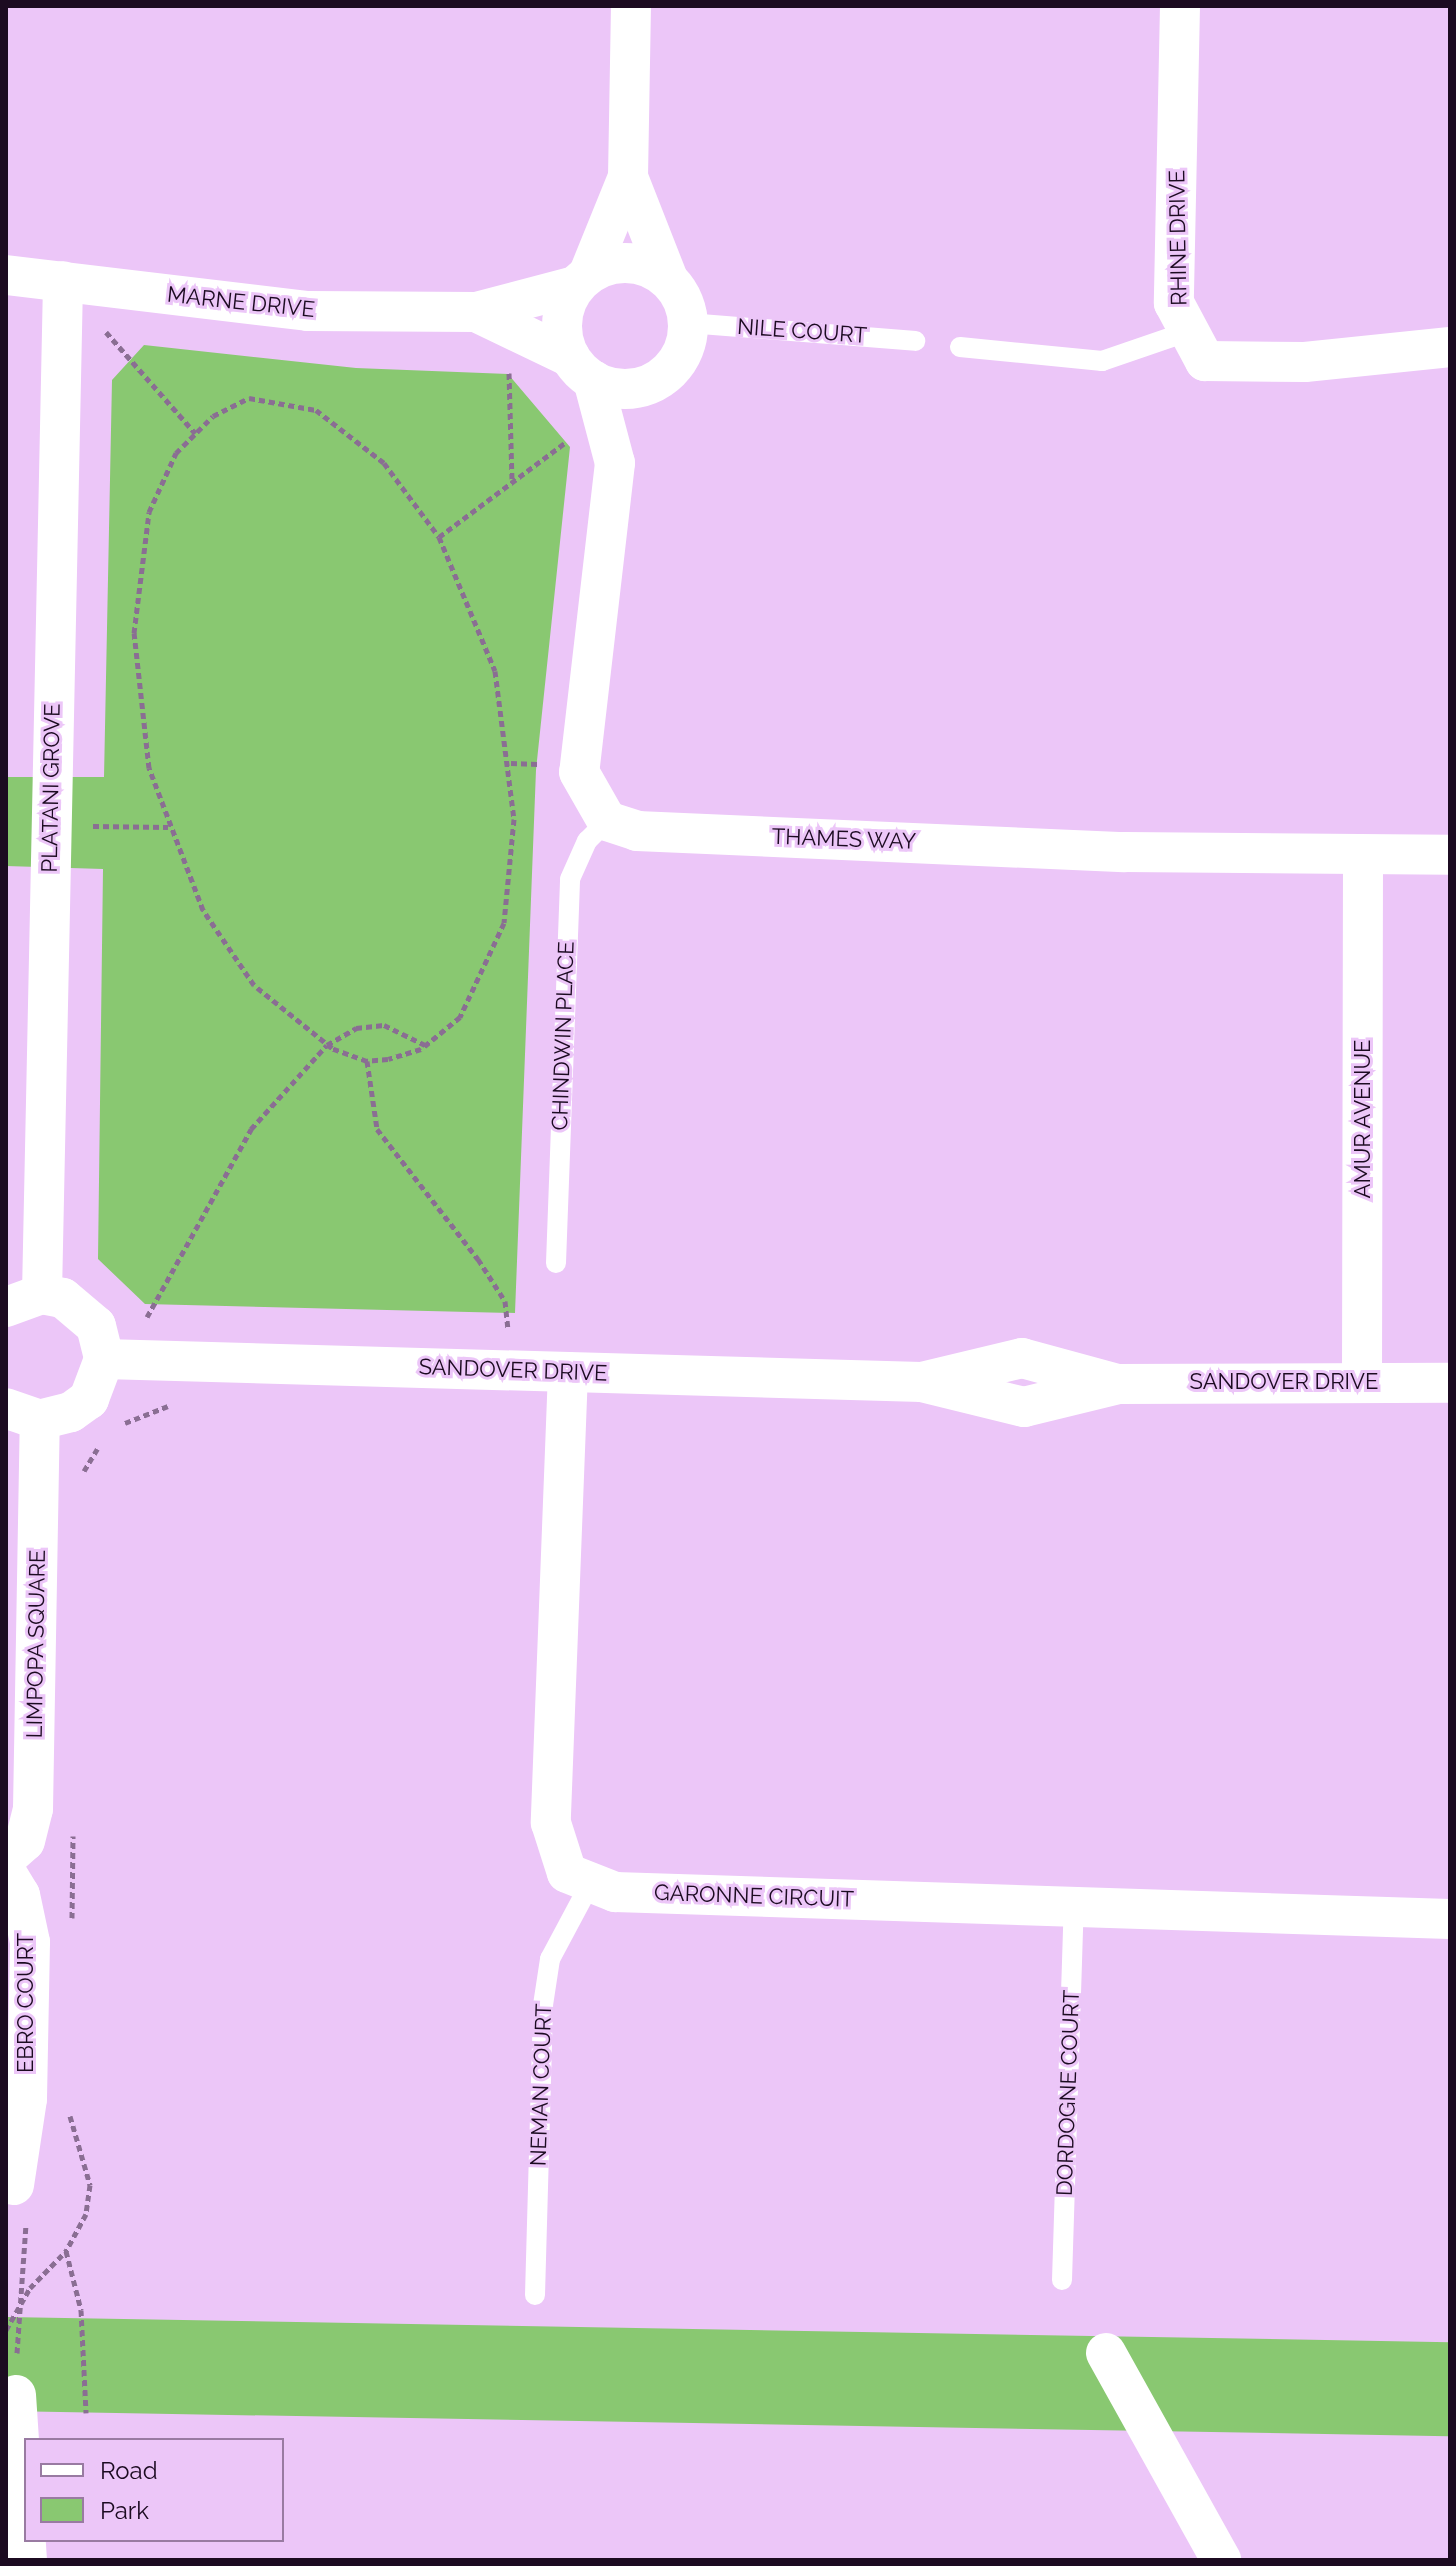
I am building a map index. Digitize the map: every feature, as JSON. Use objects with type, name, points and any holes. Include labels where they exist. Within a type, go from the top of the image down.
[{"type":"street","points":[[607,821],[579,772],[615,463],[653,383],[679,358],[688,323],[628,177],[631,6]]},
{"type":"street","name":"RHINE DRIVE","points":[[1180,6],[1174,303],[1184,333],[1205,361],[1244,365],[1450,347]]},
{"type":"street","points":[[615,463],[582,369],[561,321],[628,177]]},
{"type":"street","points":[[582,280],[630,262],[668,279]]},
{"type":"street","name":"MARNE DRIVE","points":[[6,275],[308,311],[476,312],[582,280]]},
{"type":"street","name":"PLATANI GROVE","points":[[24,1300],[63,281]]},
{"type":"street","name":"MARNE DRIVE","points":[[476,312],[582,369]]},
{"type":"street","points":[[582,369],[623,389],[653,383]]},
{"type":"street","name":"THAMES WAY","points":[[607,821],[653,831],[1363,856],[1450,855]]},
{"type":"street","name":"AMUR AVENUE","points":[[1362,1381],[1363,856]]},
{"type":"street","points":[[23,1414],[89,1399],[104,1359],[96,1326],[82,1309],[24,1300]]},
{"type":"street","name":"SANDOVER DRIVE","points":[[104,1359],[922,1382],[1024,1407],[1118,1384],[1450,1383]]},
{"type":"street","points":[[568,1372],[551,1823],[567,1873],[589,1886]]},
{"type":"street","name":"LIMPOPA SQUARE","points":[[6,1858],[25,1841],[33,1809],[23,1414]]},
{"type":"street","name":"EBRO COURT","points":[[6,1872],[20,1895],[30,1942],[27,2099],[14,2185]]},
{"type":"street","name":"GARONNE CIRCUIT","points":[[589,1886],[1074,1907],[1450,1919]]},
{"type":"street","points":[[1106,2353],[1221,2560]]},
{"type":"street","points":[[16,2395],[24,2515]]},
{"type":"lane","name":"NILE COURT","points":[[688,323],[915,341]]},
{"type":"lane","points":[[960,347],[1102,361],[1184,333]]},
{"type":"lane","name":"CHINDWIN PLACE","points":[[556,1263],[570,879],[587,841],[607,821]]},
{"type":"lane","name":"NEMAN COURT","points":[[535,2295],[543,2005],[550,1959],[589,1886]]},
{"type":"lane","name":"DORDOGNE COURT","points":[[1062,2280],[1074,1907]]},
{"type":"path","points":[[63,281],[195,433]]},
{"type":"path","points":[[509,368],[512,480]]},
{"type":"path","points":[[249,398],[316,410],[384,463],[439,537],[495,671],[511,763],[515,854],[493,957],[460,1017],[427,1046],[367,1061],[327,1045],[254,985],[229,953],[184,869],[149,768],[134,633],[141,548],[163,476],[195,433],[249,398]]},
{"type":"path","points":[[439,537],[568,440]]},
{"type":"path","points":[[146,1319],[251,1129],[327,1045],[356,1028],[384,1025],[427,1046]]},
{"type":"path","points":[[367,1061],[377,1129],[505,1301],[508,1336]]},
{"type":"path","points":[[114,1432],[141,1413],[181,1405]]},
{"type":"path","points":[[80,1486],[105,1439]]},
{"type":"path","points":[[72,1922],[73,1829]]},
{"type":"path","points":[[6,2330],[19,2306],[66,2251],[90,2200],[87,2163],[68,2108]]},
{"type":"path","points":[[14,2185],[29,2236],[19,2306],[16,2395]]},
{"type":"path","points":[[66,2251],[81,2310],[86,2413]]},
{"type":"green space","points":[[144,345],[356,368],[508,374],[570,447],[536,770],[515,1313],[145,1304],[98,1259],[103,869],[6,866],[6,777],[104,777],[112,380]]},
{"type":"green space","points":[[6,2317],[1450,2342],[1448,2436],[6,2411]]}]
